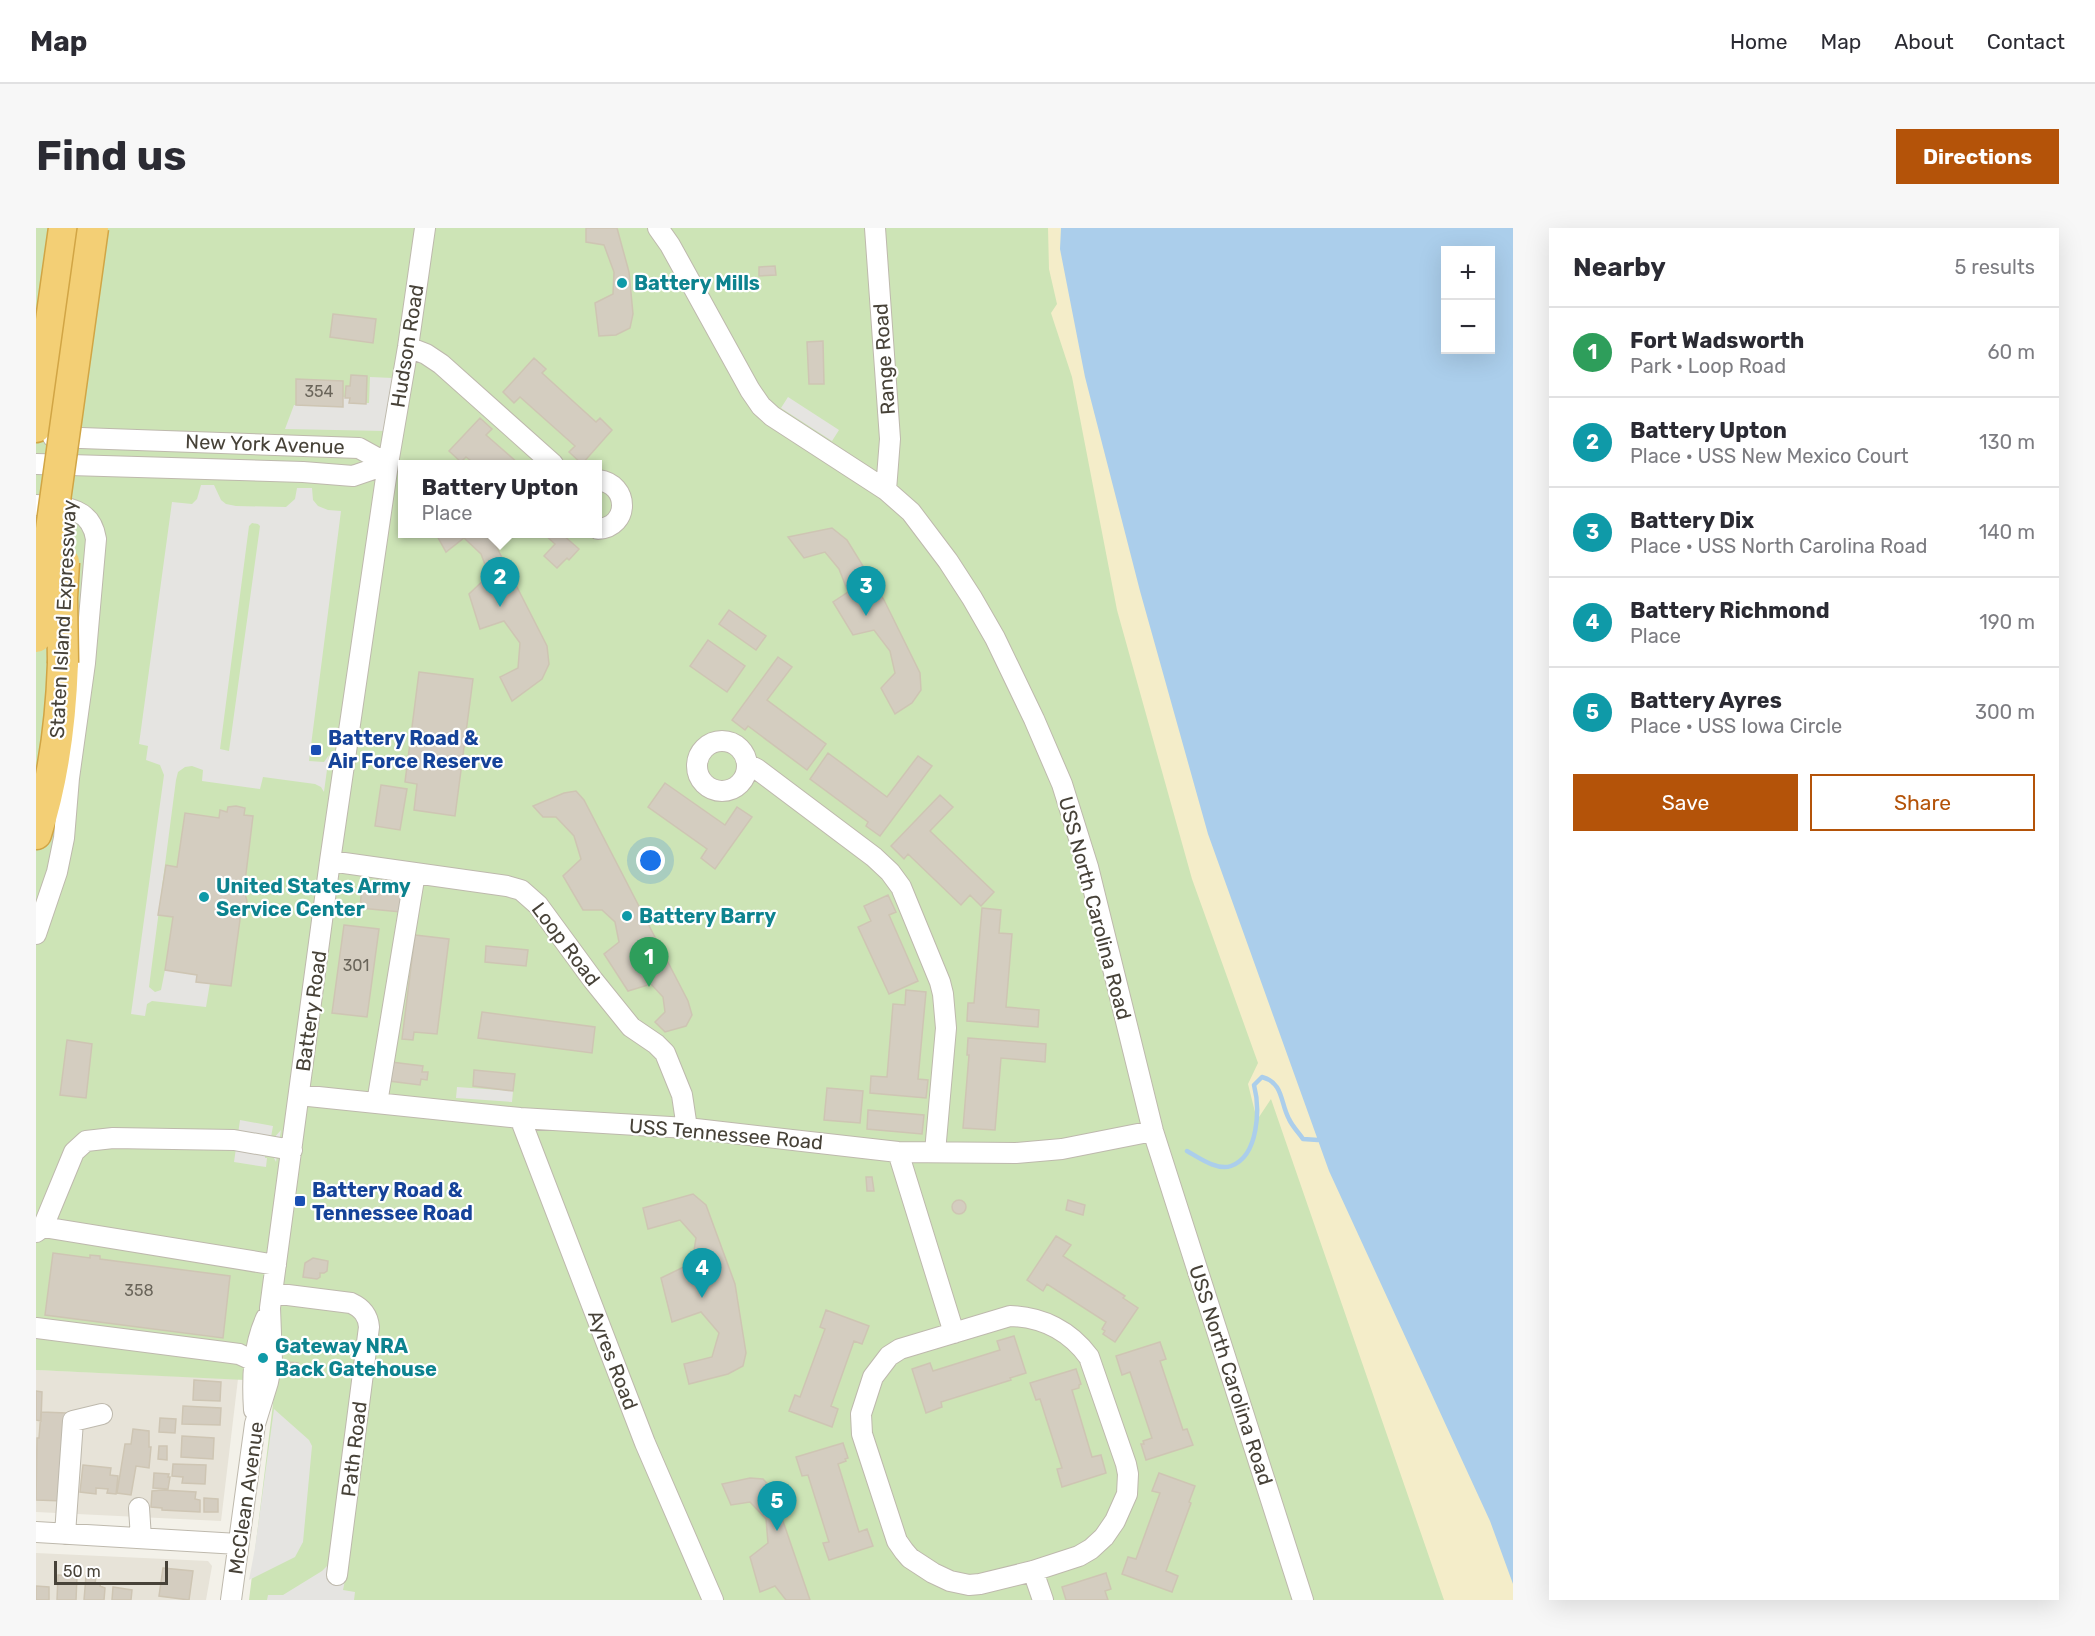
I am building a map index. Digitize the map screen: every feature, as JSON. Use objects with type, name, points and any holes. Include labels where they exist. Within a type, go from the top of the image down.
[{"type":"highway","points":[[36,427],[64,228]]},
{"type":"highway","points":[[36,524],[78,228]]},
{"type":"highway","name":"Staten Island Expressway","points":[[36,637],[93,228]]},
{"type":"highway","name":"Staten Island Expressway","points":[[36,834],[45,807],[56,755],[63,663],[62,598],[66,532],[79,403]]},
{"type":"street","name":"Hudson Road","points":[[388,464],[425,228]]},
{"type":"street","name":"USS North Carolina Road","points":[[658,228],[670,244],[761,406],[772,416],[886,490],[918,521],[972,598],[1013,674],[1062,784],[1088,867],[1153,1131],[1303,1600]]},
{"type":"street","name":"Range Road","points":[[875,228],[890,439],[886,490]]},
{"type":"street","points":[[408,347],[426,354],[441,364],[547,460]]},
{"type":"street","name":"New York Avenue","points":[[36,436],[359,448],[388,464]]},
{"type":"street","points":[[115,466],[117,440]]},
{"type":"street","points":[[293,445],[303,472]]},
{"type":"street","name":"New York Avenue","points":[[36,464],[303,472],[353,476],[388,464]]},
{"type":"street","name":"Battery Road","points":[[263,1361],[330,861],[388,464]]},
{"type":"street","points":[[602,481],[614,486],[622,500],[622,508],[616,522],[602,528]]},
{"type":"street","points":[[36,505],[65,508],[82,514],[95,529],[96,539],[85,663],[69,778],[64,838],[57,872],[36,934]]},
{"type":"street","points":[[747,764],[757,769],[874,857],[890,872],[901,887],[940,982],[945,1005],[946,1028],[935,1152]]},
{"type":"street","name":"Loop Road","points":[[330,861],[507,886],[520,890],[538,905],[631,1027],[665,1053],[682,1095],[687,1128]]},
{"type":"street","points":[[377,1103],[415,873]]},
{"type":"street","name":"USS Tennessee Road","points":[[299,1095],[520,1118],[687,1128],[898,1152],[1016,1153],[1062,1149],[1153,1131]]},
{"type":"street","name":"Ayres Road","points":[[520,1118],[645,1443],[712,1600]]},
{"type":"street","points":[[276,1265],[40,1229],[74,1152],[86,1141],[113,1137],[234,1140],[292,1150]]},
{"type":"street","points":[[898,1152],[954,1333]]},
{"type":"street","name":"Path Road","points":[[271,1301],[351,1304],[359,1307],[368,1319],[369,1327],[337,1575]]},
{"type":"street","points":[[1010,1316],[1029,1317],[1047,1323],[1077,1343],[1089,1357],[1128,1474],[1127,1494],[1115,1521],[1104,1537],[1091,1549],[1079,1556],[1033,1571],[969,1585],[950,1581],[910,1558],[897,1541],[862,1434],[861,1414],[880,1366],[895,1352],[954,1333],[1010,1316]]},
{"type":"street","points":[[36,1328],[232,1353],[263,1361]]},
{"type":"street","name":"McClean Avenue","points":[[231,1600],[255,1424],[268,1382],[263,1361]]},
{"type":"street","points":[[65,1534],[73,1421],[102,1414]]},
{"type":"street","points":[[139,1509],[141,1538]]},
{"type":"street","points":[[36,1532],[238,1544]]},
{"type":"street","points":[[1033,1571],[1043,1600]]},
{"type":"shaded area","points":[[370,377],[393,378],[385,431],[285,429],[294,405],[342,407],[343,397],[350,398],[350,403],[369,403]]},
{"type":"shaded area","points":[[788,397],[839,430],[832,441],[781,408]]},
{"type":"shaded area","points":[[201,485],[214,485],[221,500],[226,504],[286,507],[295,499],[297,488],[312,488],[313,500],[318,506],[341,511],[309,761],[324,762],[329,755],[324,792],[315,784],[263,777],[260,789],[202,781],[203,770],[192,766],[185,767],[178,772],[149,987],[155,992],[161,990],[165,970],[197,975],[210,983],[206,1007],[152,1001],[147,1004],[145,1016],[131,1014],[164,775],[160,765],[146,760],[148,746],[139,744],[172,502],[192,504],[197,499]],"holes":[[[252,523],[260,526],[229,751],[220,749],[249,526]]]},
{"type":"shaded area","points":[[457,1087],[513,1091],[512,1102],[456,1098]]},
{"type":"shaded area","points":[[240,1120],[273,1126],[271,1137],[273,1139],[281,1130],[276,1162],[273,1156],[265,1153],[266,1167],[234,1162]]},
{"type":"shaded area","points":[[36,1370],[238,1379],[221,1521],[36,1512]]},
{"type":"shaded area","points":[[274,1409],[309,1440],[312,1446],[303,1542],[295,1557],[249,1580],[255,1548]]},
{"type":"shaded area","points":[[36,1553],[208,1561],[212,1566],[206,1600],[36,1600]]},
{"type":"shaded area","points":[[327,1566],[346,1575],[343,1590],[355,1592],[354,1600],[267,1600],[268,1595],[283,1595]]},
{"type":"green space","points":[[36,228],[1061,228],[1513,1600],[249,1600],[275,1387],[245,1380],[36,1370]]},
{"type":"sand","points":[[1048,228],[1172,228],[1513,1466],[1513,1600],[1444,1600],[1271,1099],[1257,1120],[1248,1084],[1258,1063],[1192,879],[1117,610],[1072,377],[1051,313],[1057,304],[1049,269]]},
{"type":"water","points":[[1061,228],[1513,228],[1513,1584],[1490,1521],[1329,1171],[1208,834],[1140,591],[1085,377],[1060,249]]},
{"type":"building","name":"Battery Mills","points":[[586,228],[617,228],[629,272],[633,314],[630,328],[616,335],[599,336],[595,303],[613,294],[614,272],[604,245],[586,242]]},
{"type":"building","points":[[775,266],[776,275],[759,276],[759,267]]},
{"type":"building","points":[[333,314],[376,319],[373,343],[330,337]]},
{"type":"building","points":[[823,341],[824,384],[809,384],[807,342]]},
{"type":"building","points":[[534,358],[546,369],[542,373],[596,422],[600,418],[612,430],[586,460],[578,460],[569,452],[575,446],[520,397],[514,403],[503,392]]},
{"type":"building","points":[[351,375],[367,376],[366,404],[349,403],[350,398],[345,398],[346,386],[350,386]]},
{"type":"building","points":[[296,379],[343,381],[343,407],[296,405]]},
{"type":"building","points":[[480,418],[492,429],[486,435],[514,460],[470,460],[466,457],[459,460],[449,451]]},
{"type":"building","points":[[832,528],[847,540],[884,600],[920,673],[921,690],[912,703],[895,714],[881,688],[895,673],[890,651],[874,630],[853,635],[833,602],[848,592],[839,569],[825,552],[804,558],[788,537]]},
{"type":"building","points":[[438,538],[464,538],[446,552]]},
{"type":"building","points":[[464,538],[492,538],[547,646],[549,664],[542,679],[512,701],[500,677],[518,668],[520,643],[504,621],[480,629],[469,594],[489,575],[481,554]]},
{"type":"building","points":[[548,538],[566,538],[579,549],[557,568],[544,556],[555,544]]},
{"type":"building","points":[[729,610],[766,636],[756,650],[719,624]]},
{"type":"building","points":[[708,640],[745,666],[727,692],[690,666]]},
{"type":"building","points":[[778,657],[792,667],[767,700],[826,744],[807,770],[748,726],[745,730],[732,720]]},
{"type":"building","points":[[419,672],[473,679],[455,816],[414,810],[417,784],[405,782]]},
{"type":"building","points":[[828,753],[887,797],[918,756],[932,766],[880,836],[866,826],[868,822],[810,779]]},
{"type":"building","points":[[665,783],[725,825],[737,807],[752,817],[715,869],[701,858],[707,849],[648,807]]},
{"type":"building","points":[[381,785],[407,789],[400,830],[375,826]]},
{"type":"building","name":"Battery Barry","points":[[576,791],[584,800],[688,1001],[692,1015],[686,1026],[665,1032],[655,1022],[665,1012],[663,997],[651,984],[628,991],[604,954],[619,942],[615,922],[602,910],[583,910],[563,876],[581,859],[574,836],[556,817],[543,817],[533,806],[564,793]]},
{"type":"building","points":[[940,795],[953,807],[930,831],[994,892],[981,906],[970,895],[961,905],[908,854],[904,859],[891,846]]},
{"type":"building","name":"United States Army Service Center","points":[[228,807],[245,808],[244,815],[253,816],[244,890],[247,901],[241,912],[231,986],[196,982],[197,975],[165,970],[173,917],[158,915],[166,865],[177,867],[185,813],[219,818],[220,810],[227,812]]},
{"type":"building","points":[[389,885],[404,886],[401,912],[360,908],[362,886],[389,889]]},
{"type":"building","points":[[888,895],[896,912],[889,915],[918,981],[889,994],[858,927],[871,921],[864,906]]},
{"type":"building","points":[[982,908],[1001,910],[999,933],[1012,934],[1006,1007],[1039,1010],[1038,1027],[967,1021],[968,1003],[974,1003]]},
{"type":"building","points":[[344,925],[379,929],[367,1017],[332,1013]]},
{"type":"building","points":[[415,935],[449,939],[437,1034],[414,1032],[413,1040],[402,1039]]},
{"type":"building","points":[[486,946],[528,950],[526,966],[485,962]]},
{"type":"building","points":[[906,990],[926,992],[918,1079],[928,1080],[926,1098],[870,1093],[871,1076],[887,1077],[893,1004],[905,1005]]},
{"type":"building","points":[[482,1012],[595,1027],[592,1053],[478,1038]]},
{"type":"building","points":[[968,1038],[1046,1044],[1045,1062],[1001,1058],[995,1130],[963,1128],[969,1055],[967,1055]]},
{"type":"building","points":[[67,1040],[92,1044],[86,1098],[60,1095]]},
{"type":"building","points":[[391,1062],[423,1066],[422,1072],[428,1072],[427,1080],[421,1079],[420,1085],[389,1081]]},
{"type":"building","points":[[474,1070],[515,1074],[513,1091],[473,1086]]},
{"type":"building","points":[[827,1088],[863,1091],[860,1123],[824,1120]]},
{"type":"building","points":[[868,1110],[924,1115],[922,1134],[867,1129]]},
{"type":"building","points":[[866,1177],[872,1177],[874,1191],[867,1191]]},
{"type":"building","points":[[693,1194],[706,1205],[735,1284],[746,1353],[743,1366],[728,1374],[689,1384],[684,1364],[712,1357],[719,1333],[701,1312],[672,1322],[661,1278],[692,1263],[696,1238],[680,1220],[648,1229],[643,1208]]},
{"type":"building","points":[[959,1200],[964,1202],[966,1207],[964,1212],[959,1214],[954,1212],[952,1207],[954,1202]]},
{"type":"building","points":[[1068,1200],[1085,1205],[1083,1215],[1066,1210]]},
{"type":"building","points":[[1056,1236],[1071,1245],[1063,1256],[1125,1296],[1123,1298],[1138,1308],[1115,1342],[1103,1334],[1105,1331],[1102,1329],[1106,1322],[1047,1284],[1043,1291],[1027,1280]]},
{"type":"building","points":[[53,1253],[90,1258],[90,1255],[100,1256],[100,1259],[230,1276],[223,1338],[45,1315]]},
{"type":"building","points":[[313,1258],[328,1261],[327,1271],[320,1273],[317,1279],[303,1277],[305,1263]]},
{"type":"building","points":[[826,1310],[869,1326],[862,1344],[854,1341],[831,1406],[838,1409],[832,1427],[789,1411],[795,1395],[800,1397],[825,1329],[820,1327]]},
{"type":"building","points":[[1014,1336],[1026,1373],[941,1402],[942,1407],[926,1413],[912,1369],[930,1363],[933,1371],[1000,1350],[997,1341]]},
{"type":"building","points":[[1160,1342],[1166,1359],[1160,1361],[1183,1430],[1187,1429],[1193,1445],[1146,1460],[1141,1444],[1152,1438],[1130,1372],[1122,1375],[1116,1356]]},
{"type":"building","points":[[288,1362],[298,1363],[296,1374],[286,1373]]},
{"type":"building","points":[[1076,1369],[1081,1384],[1079,1388],[1072,1390],[1092,1457],[1101,1455],[1106,1473],[1062,1487],[1057,1469],[1062,1468],[1040,1399],[1036,1400],[1030,1383]]},
{"type":"building","points":[[194,1380],[221,1382],[220,1401],[193,1400]]},
{"type":"building","points":[[36,1391],[42,1392],[41,1421],[36,1420]]},
{"type":"building","points":[[183,1406],[221,1408],[220,1425],[182,1424]]},
{"type":"building","points":[[41,1412],[67,1413],[63,1501],[36,1500],[37,1438],[39,1438]]},
{"type":"building","points":[[160,1418],[176,1419],[175,1433],[159,1432]]},
{"type":"building","points":[[133,1429],[149,1431],[149,1447],[151,1447],[149,1468],[136,1466],[131,1495],[117,1493],[125,1444],[131,1444]]},
{"type":"building","points":[[182,1436],[214,1438],[213,1459],[181,1457]]},
{"type":"building","points":[[843,1443],[848,1458],[838,1464],[859,1532],[867,1529],[873,1546],[829,1560],[823,1543],[829,1542],[808,1475],[802,1476],[796,1457]]},
{"type":"building","points":[[159,1446],[167,1446],[167,1460],[158,1459]]},
{"type":"building","points":[[173,1464],[206,1465],[205,1484],[182,1483],[183,1477],[172,1476]]},
{"type":"building","points":[[83,1465],[111,1468],[110,1475],[118,1476],[116,1494],[107,1493],[108,1489],[96,1488],[96,1494],[80,1492]]},
{"type":"building","points":[[154,1473],[169,1474],[168,1489],[153,1488]]},
{"type":"building","points":[[1159,1473],[1195,1486],[1166,1571],[1178,1576],[1172,1592],[1122,1574],[1128,1557],[1136,1559],[1160,1493],[1152,1491]]},
{"type":"building","points":[[750,1478],[763,1479],[772,1489],[810,1600],[786,1600],[775,1586],[760,1592],[750,1557],[768,1543],[766,1519],[750,1502],[731,1505],[722,1484]]},
{"type":"building","points":[[152,1491],[196,1492],[195,1499],[200,1500],[200,1512],[162,1510],[162,1508],[151,1507]]},
{"type":"building","points":[[204,1498],[218,1499],[218,1512],[204,1512]]},
{"type":"building","points":[[163,1568],[193,1571],[189,1600],[159,1596]]},
{"type":"building","points":[[1106,1573],[1111,1589],[1105,1591],[1108,1600],[1066,1600],[1062,1587]]},
{"type":"building","points":[[58,1575],[77,1576],[76,1600],[57,1600]]},
{"type":"building","points":[[86,1576],[96,1576],[95,1584],[101,1584],[100,1586],[105,1588],[104,1600],[84,1600]]},
{"type":"building","points":[[36,1586],[49,1587],[49,1600],[36,1600]]},
{"type":"building","points":[[113,1587],[132,1590],[131,1600],[112,1600]]},
{"type":"waterway","points":[[1187,1151],[1220,1167],[1231,1166],[1240,1161],[1252,1142],[1257,1118],[1254,1085],[1262,1077],[1278,1089],[1290,1122],[1303,1139],[1318,1140]]},
{"type":"place","name":"Battery Mills","points":[[622,283]]},
{"type":"place","name":"Battery Upton","points":[[500,607]]},
{"type":"place","name":"Battery Dix","points":[[866,616]]},
{"type":"place","name":"Battery Road & Air Force Reserve","points":[[316,750]]},
{"type":"place","name":"United States Army Service Center","points":[[204,897]]},
{"type":"place","name":"Battery Barry","points":[[627,916]]},
{"type":"place","name":"Fort Wadsworth","points":[[649,987]]},
{"type":"place","name":"Battery Road & Tennessee Road","points":[[300,1201]]},
{"type":"place","name":"Battery Richmond","points":[[702,1298]]},
{"type":"place","name":"Gateway NRA Back Gatehouse","points":[[263,1358]]},
{"type":"place","name":"Battery Ayres","points":[[777,1531]]}]
